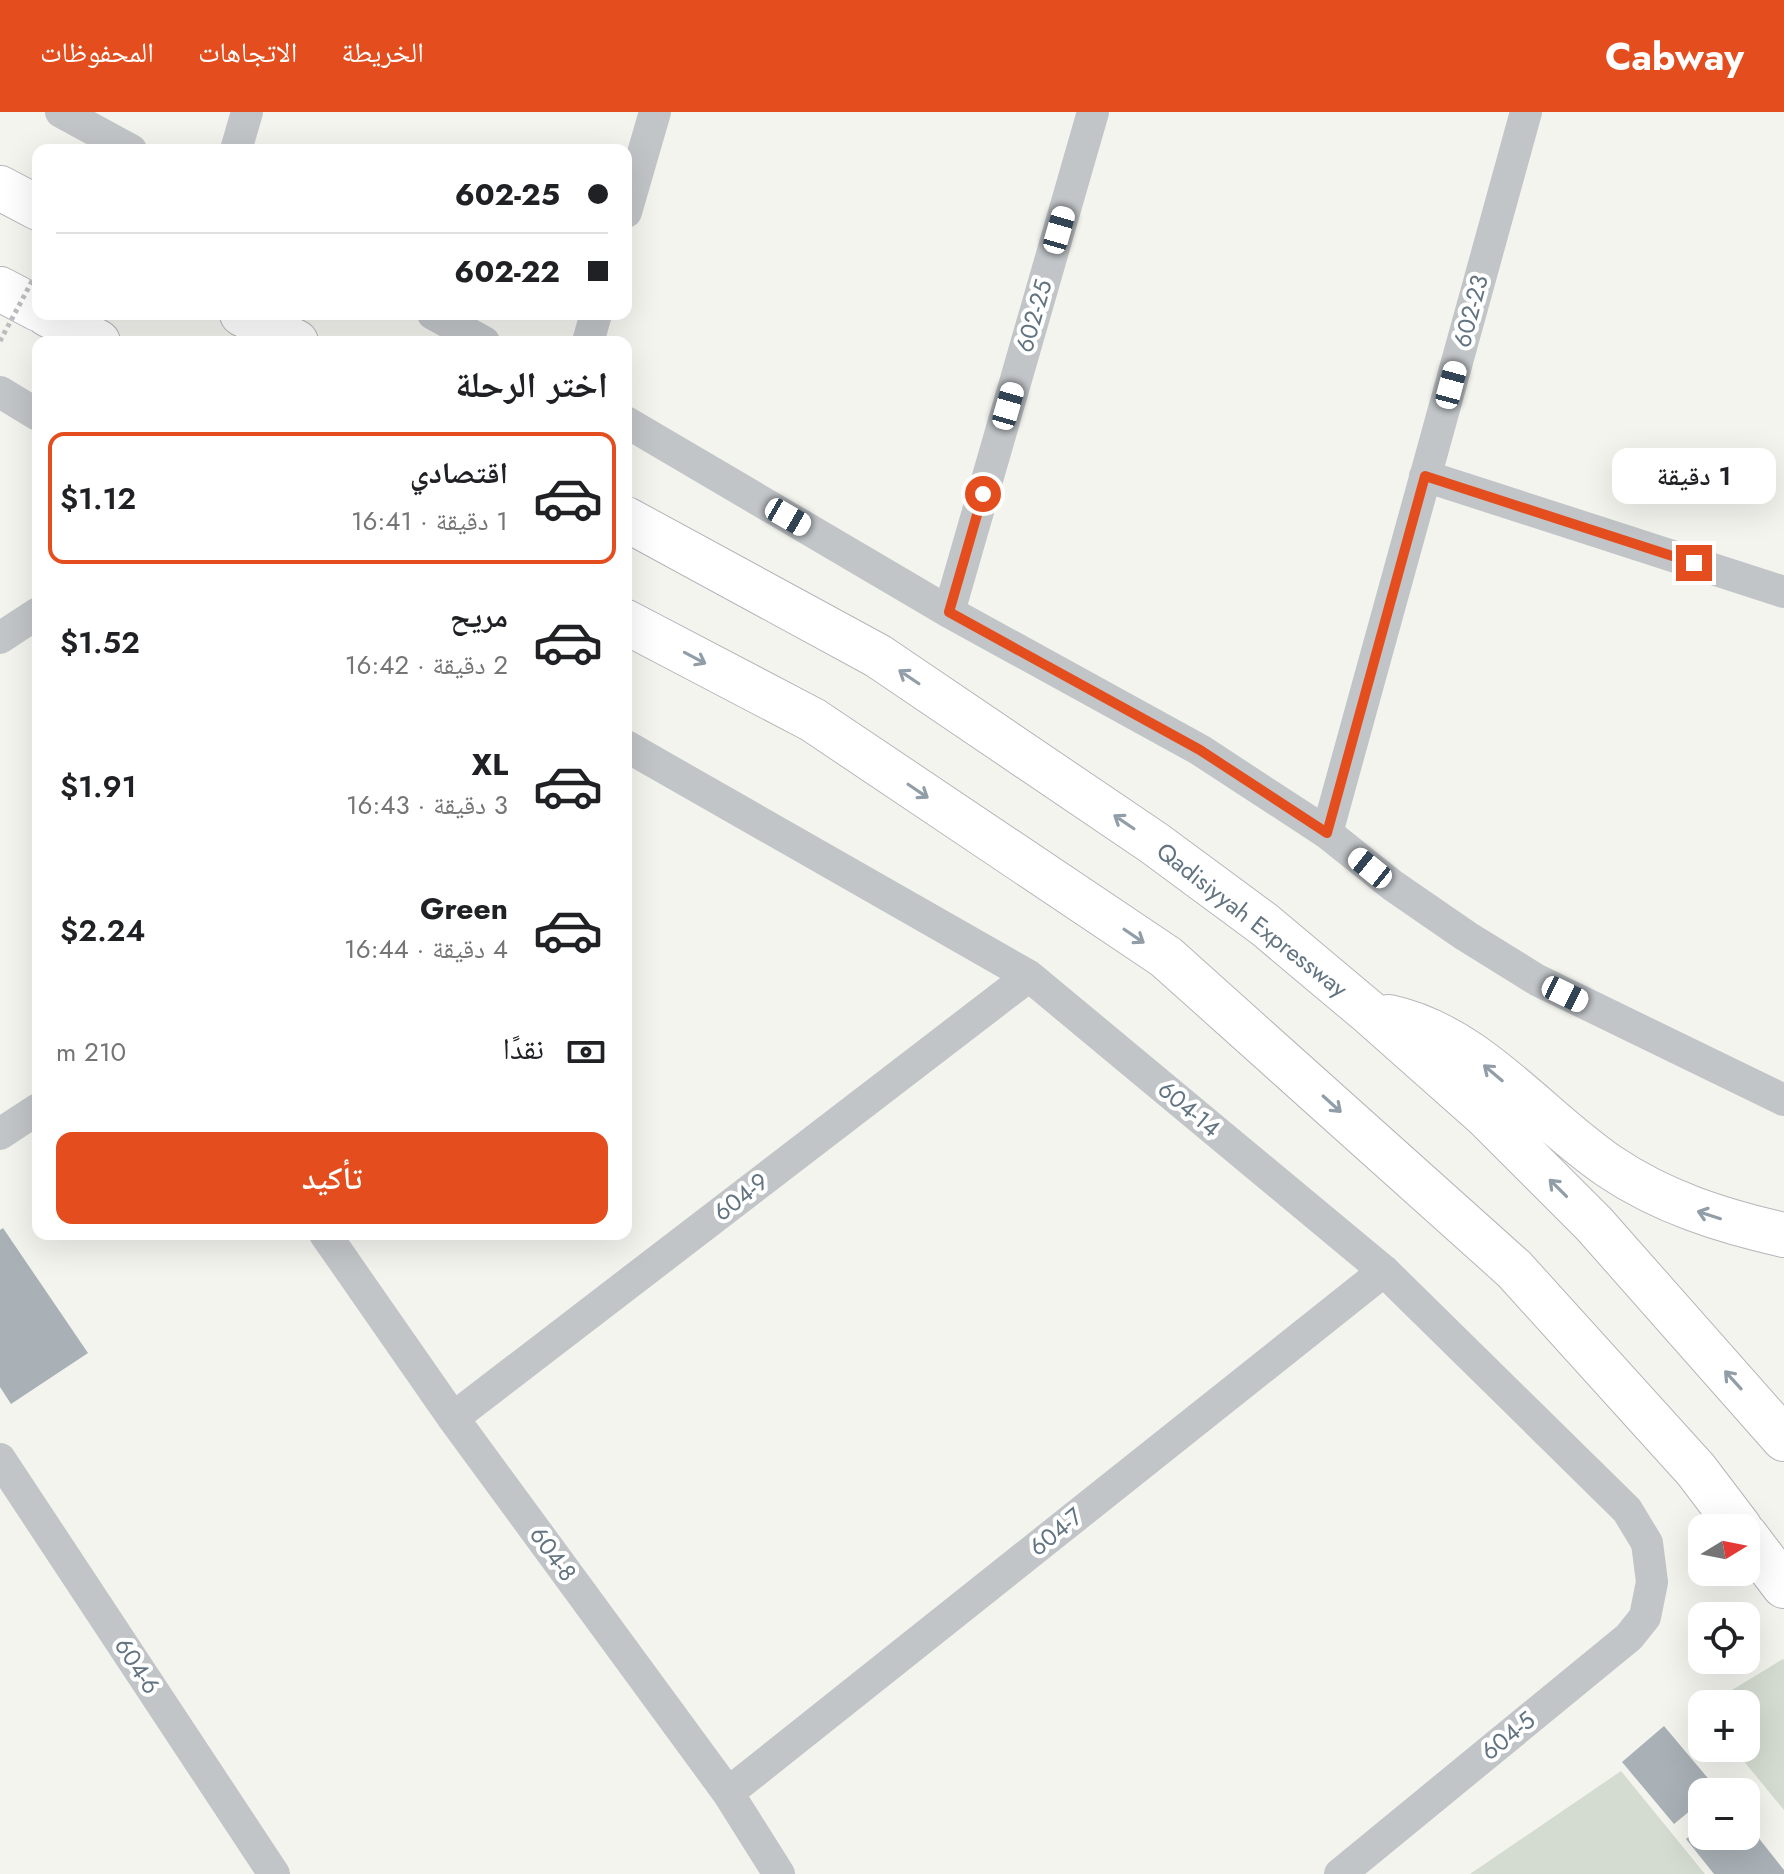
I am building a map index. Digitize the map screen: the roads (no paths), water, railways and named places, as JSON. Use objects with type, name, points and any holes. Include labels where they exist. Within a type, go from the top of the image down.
[{"type":"highway","points":[[0,188],[32,205]]},
{"type":"highway","points":[[0,289],[32,306]]},
{"type":"highway","points":[[58,320],[87,336]]},
{"type":"highway","points":[[254,320],[284,336]]},
{"type":"highway","name":"Qadisiyyah Expressway","points":[[632,522],[878,656],[1154,843],[1265,925],[1485,1115],[1594,1224],[1784,1439]]},
{"type":"highway","points":[[632,625],[813,720],[1166,957],[1514,1269],[1696,1470],[1729,1514]]},
{"type":"highway","points":[[1371,1014],[1430,1030],[1456,1044],[1572,1139],[1610,1167],[1651,1190],[1694,1210],[1739,1225],[1784,1235]]},
{"type":"highway","points":[[1760,1554],[1784,1586]]},
{"type":"street","points":[[61,112],[120,144]]},
{"type":"street","points":[[238,144],[247,112]]},
{"type":"street","points":[[632,191],[655,112]]},
{"type":"street","name":"602-25","points":[[949,612],[1093,112]]},
{"type":"street","name":"602-23","points":[[1327,833],[1526,112]]},
{"type":"street","points":[[444,320],[473,336]]},
{"type":"street","points":[[0,392],[32,411]]},
{"type":"street","points":[[632,426],[949,612],[1200,750],[1327,833],[1392,885],[1537,980],[1784,1100]]},
{"type":"street","points":[[1425,476],[1784,592]]},
{"type":"street","points":[[0,638],[32,617]]},
{"type":"street","name":"604-14","points":[[632,749],[1029,976],[1384,1271],[1627,1510],[1647,1543],[1652,1582]]},
{"type":"street","name":"604-9","points":[[453,1418],[1029,976]]},
{"type":"street","points":[[0,1134],[32,1113]]},
{"type":"street","name":"604-8","points":[[329,1240],[453,1418],[728,1793],[779,1874]]},
{"type":"street","name":"604-7","points":[[728,1793],[1384,1271]]},
{"type":"street","name":"604-6","points":[[0,1459],[274,1874]]},
{"type":"street","name":"604-5","points":[[1340,1874],[1629,1637],[1645,1617],[1652,1582]]}]
